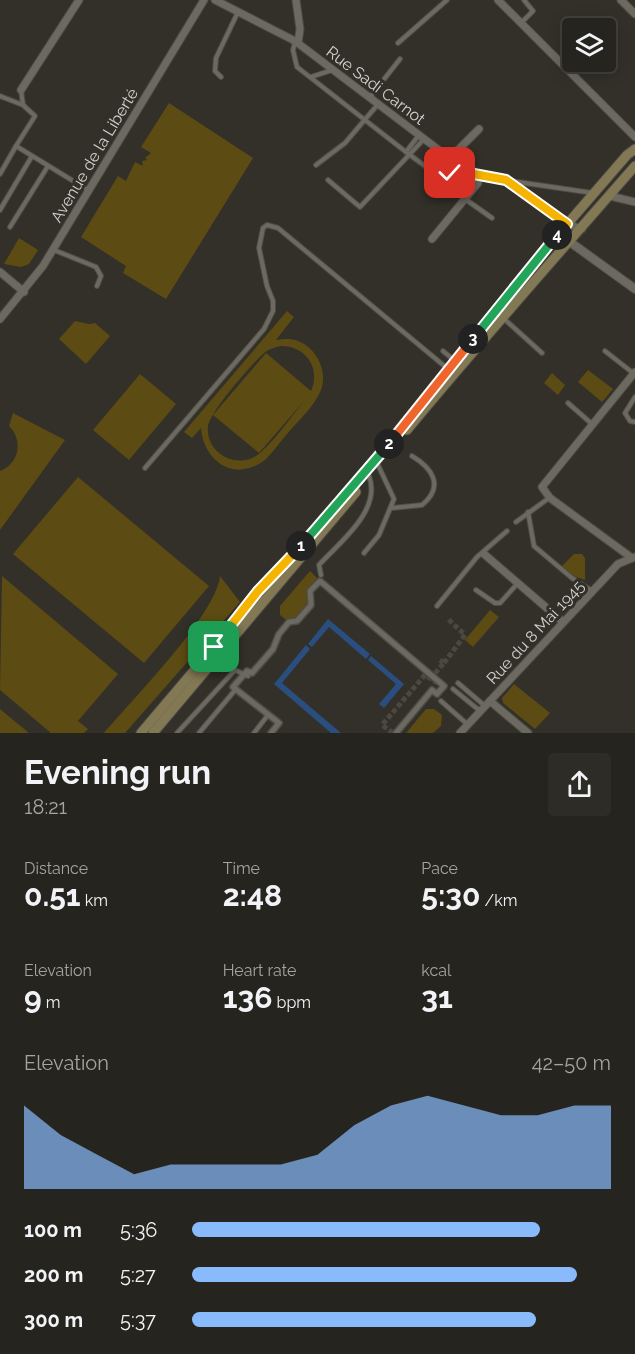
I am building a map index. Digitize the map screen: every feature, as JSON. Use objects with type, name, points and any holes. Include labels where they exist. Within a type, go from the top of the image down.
[{"type":"main road","points":[[141,733],[258,591],[306,541],[360,478],[567,224],[635,149]]},
{"type":"main road","points":[[153,733],[501,316],[582,229],[635,166]]},
{"type":"street","points":[[21,90],[79,0]]},
{"type":"street","name":"Avenue de la Liberté","points":[[0,319],[24,292],[53,249],[204,0]]},
{"type":"street","name":"Rue Sadi Carnot","points":[[215,0],[296,42],[458,165],[474,174],[506,180]]},
{"type":"street","points":[[296,0],[300,29],[296,42]]},
{"type":"street","points":[[498,0],[635,137]]},
{"type":"street","points":[[621,0],[635,14]]},
{"type":"street","points":[[450,158],[479,129]]},
{"type":"street","points":[[432,239],[477,183],[474,174]]},
{"type":"street","points":[[506,180],[567,224],[582,229]]},
{"type":"street","points":[[610,196],[635,202]]},
{"type":"street","points":[[567,224],[570,242],[635,289]]},
{"type":"street","points":[[0,273],[24,292]]},
{"type":"street","points":[[633,557],[550,498],[542,487],[634,373]]},
{"type":"street","points":[[484,554],[563,622]]},
{"type":"street","name":"Rue du 8 Mai 1945","points":[[460,733],[618,564],[633,557]]},
{"type":"street","points":[[271,733],[279,723],[233,687],[247,672],[252,673],[273,649],[279,634],[289,622],[297,621],[311,605],[310,591],[320,581],[444,686],[438,694],[432,690],[396,733]]},
{"type":"street","points":[[485,706],[528,733]]},
{"type":"lane","points":[[398,43],[447,0]]},
{"type":"lane","points":[[520,23],[533,10],[524,0]]},
{"type":"lane","points":[[221,77],[215,71],[216,58],[238,12]]},
{"type":"lane","points":[[296,42],[293,50],[295,63],[411,156],[445,181],[458,165]]},
{"type":"lane","points":[[370,97],[400,58]]},
{"type":"lane","points":[[310,77],[333,69]]},
{"type":"lane","points":[[21,90],[22,105]]},
{"type":"lane","points":[[0,96],[22,105],[35,116],[0,174]]},
{"type":"lane","points":[[316,165],[345,143],[379,104]]},
{"type":"lane","points":[[406,152],[422,137]]},
{"type":"lane","points":[[328,180],[360,207],[411,156],[422,137]]},
{"type":"lane","points":[[16,146],[89,190]]},
{"type":"lane","points":[[0,210],[32,156]]},
{"type":"lane","points":[[10,227],[48,166]]},
{"type":"lane","name":"Rue Sadi Carnot","points":[[506,180],[594,193]]},
{"type":"lane","points":[[465,199],[492,218]]},
{"type":"lane","points":[[145,468],[264,329],[273,311],[273,301],[267,286],[259,248],[263,228],[267,225],[278,228],[448,369]]},
{"type":"lane","points":[[53,249],[96,267],[101,276],[97,286]]},
{"type":"lane","points":[[501,316],[542,353]]},
{"type":"lane","points":[[443,351],[455,362]]},
{"type":"lane","points":[[605,351],[634,373]]},
{"type":"lane","points":[[635,397],[625,413],[630,421],[635,422]]},
{"type":"lane","points":[[568,403],[593,424]]},
{"type":"lane","points":[[392,508],[422,505],[432,494],[432,472],[428,466],[412,456]]},
{"type":"lane","points":[[364,553],[379,535],[394,499],[378,465]]},
{"type":"lane","points":[[321,575],[319,565],[362,518],[369,504],[373,493],[369,476]]},
{"type":"lane","points":[[516,522],[550,498]]},
{"type":"lane","points":[[528,512],[534,546],[572,578],[592,591]]},
{"type":"lane","points":[[437,606],[477,557],[484,554],[507,531]]},
{"type":"lane","points":[[476,590],[495,603],[500,603],[519,583]]},
{"type":"lane","points":[[177,733],[235,670],[248,676]]},
{"type":"lane","points":[[458,683],[485,706]]},
{"type":"lane","points":[[199,733],[236,689]]},
{"type":"lane","points":[[453,689],[485,706]]},
{"type":"lane","points":[[441,701],[468,724]]},
{"type":"lane","points":[[254,733],[268,715]]},
{"type":"shaded area","points":[[169,103],[253,158],[166,299],[123,273],[126,266],[81,237],[118,176],[126,181],[135,162],[143,166],[142,161],[147,160],[145,158],[151,153],[141,147]]},
{"type":"shaded area","points":[[19,238],[38,250],[29,264],[21,267],[4,264]]},
{"type":"shaded area","points":[[287,311],[294,317],[276,340],[295,340],[305,344],[311,349],[322,368],[321,390],[310,408],[270,455],[248,469],[228,468],[212,457],[203,439],[201,428],[192,438],[184,432]],"holes":[[[279,346],[298,350],[309,360],[312,367],[314,382],[311,391],[266,353],[214,414],[241,377],[264,353]],[[311,393],[274,439],[260,453],[252,458],[234,460],[218,452],[209,436],[208,426],[213,415],[259,453]]]},
{"type":"shaded area","points":[[75,321],[95,323],[110,336],[86,364],[59,339]]},
{"type":"shaded area","points":[[588,370],[613,389],[602,402],[578,382]]},
{"type":"shaded area","points":[[552,373],[565,385],[558,395],[544,383]]},
{"type":"shaded area","points":[[140,374],[176,404],[129,460],[93,430]]},
{"type":"shaded area","points":[[13,413],[65,440],[0,530],[0,471],[12,463],[18,444],[9,426]]},
{"type":"shaded area","points":[[78,477],[209,586],[144,663],[13,554]]},
{"type":"shaded area","points":[[574,554],[582,554],[585,558],[585,580],[571,575],[562,566]]},
{"type":"shaded area","points":[[310,571],[320,581],[310,591],[311,605],[297,621],[289,622],[280,615],[280,606]]},
{"type":"shaded area","points":[[2,576],[118,674],[78,721],[88,729],[84,733],[51,733],[0,690]]},
{"type":"shaded area","points":[[220,576],[240,602],[125,733],[104,733],[152,680],[189,634],[215,593]]},
{"type":"shaded area","points":[[490,610],[499,617],[473,647],[465,640]]},
{"type":"shaded area","points":[[514,684],[550,713],[535,729],[503,703],[502,698]]},
{"type":"shaded area","points":[[0,709],[29,733],[0,733]]},
{"type":"shaded area","points":[[426,709],[434,709],[442,715],[441,726],[433,733],[406,733]]},
{"type":"water","points":[[328,619],[370,654],[366,659],[329,627],[312,647],[308,644]]},
{"type":"water","points":[[306,645],[310,649],[282,683],[341,733],[331,733],[274,684]]},
{"type":"water","points":[[371,656],[404,684],[384,708],[379,704],[396,684],[368,660]]},
{"type":"tunnel","points":[[444,663],[465,635],[447,618]]},
{"type":"tunnel","points":[[430,679],[444,663],[440,660]]},
{"type":"tunnel","points":[[393,733],[382,725],[425,675],[437,683]]},
{"type":"route","points":[[214,647],[258,591],[306,541],[392,440],[567,224],[506,180],[474,174],[458,165],[450,173]]}]
